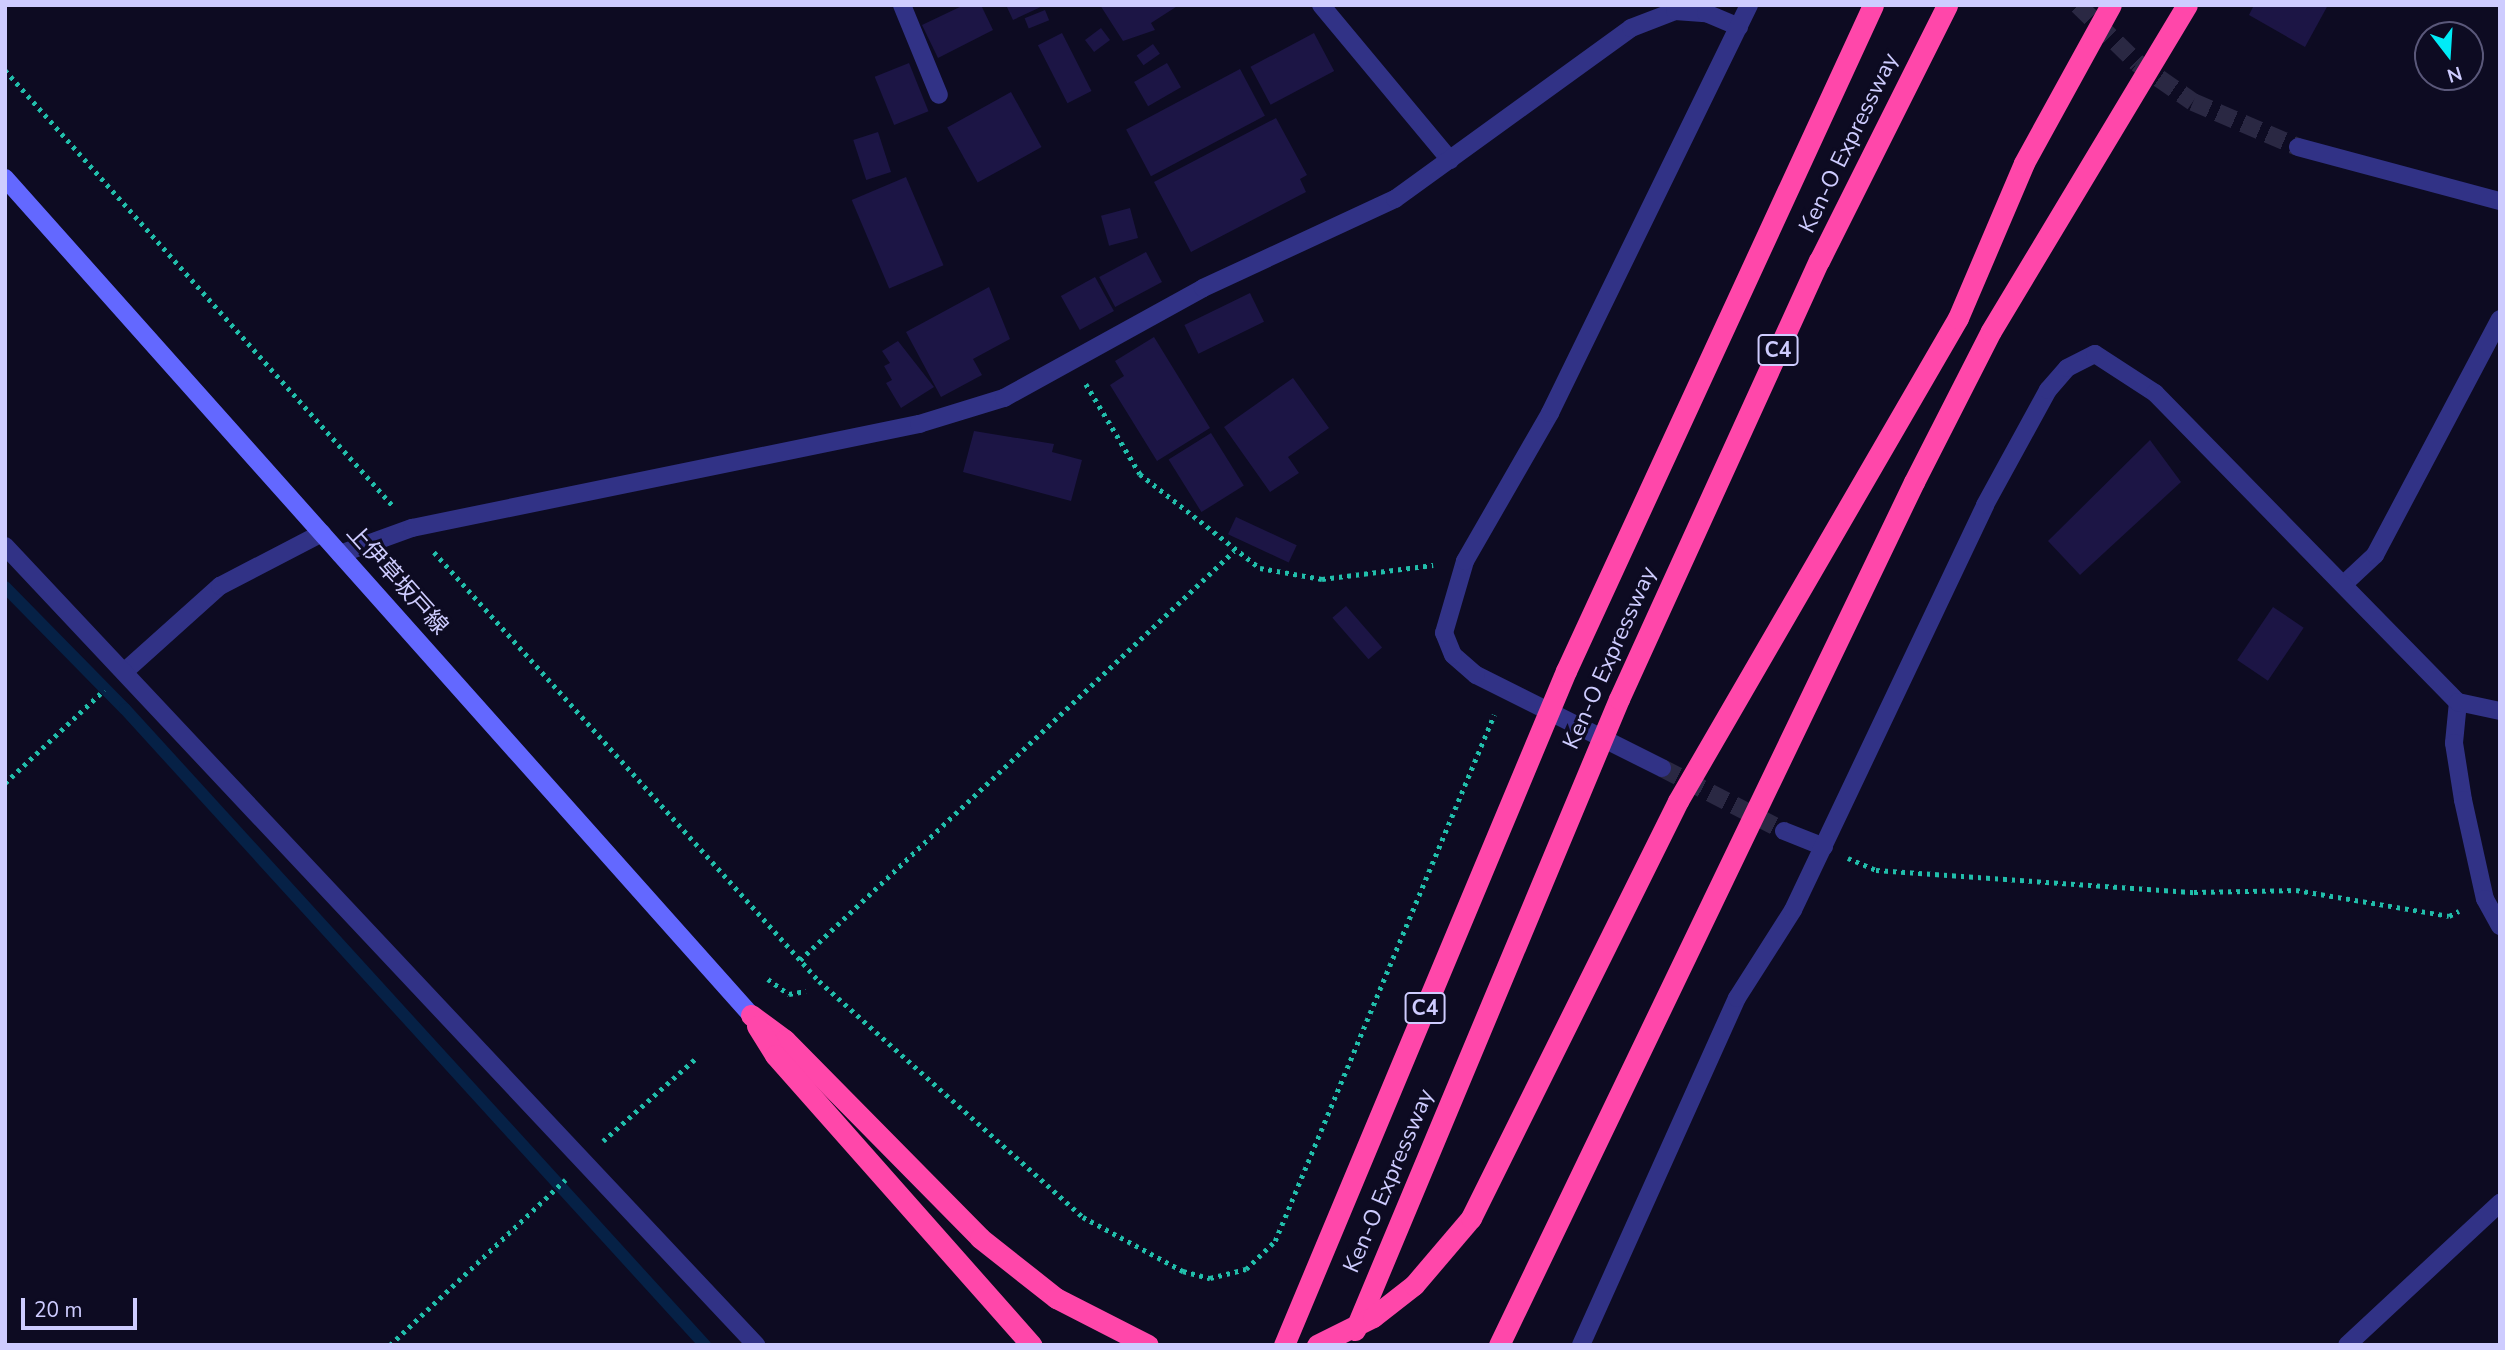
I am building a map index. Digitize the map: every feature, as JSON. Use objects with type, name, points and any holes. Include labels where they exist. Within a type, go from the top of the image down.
[{"type":"highway","name":"Ken-O Expressway","points":[[1284,1345],[1566,671],[1874,5]]},
{"type":"highway","name":"Ken-O Expressway","points":[[1348,1345],[1619,699],[1819,261],[1947,5]]},
{"type":"highway","points":[[1317,1345],[1373,1317],[1414,1285],[1471,1219],[1678,801],[1958,318],[2024,163],[2111,5]]},
{"type":"highway","points":[[1499,1345],[1914,481],[1991,331],[2187,5]]},
{"type":"highway","points":[[751,1015],[775,1055],[1032,1345]]},
{"type":"highway","points":[[751,1015],[785,1040],[981,1238],[1056,1298],[1148,1345]]},
{"type":"main road","name":"上伊草坂戸線","points":[[5,178],[751,1015]]},
{"type":"street","points":[[902,5],[939,95]]},
{"type":"street","points":[[1321,5],[1450,160]]},
{"type":"street","points":[[1662,768],[1503,692],[1453,655],[1444,633],[1465,561],[1550,413],[1749,5]]},
{"type":"street","points":[[340,554],[412,527],[919,424],[1004,398],[1203,288],[1395,199],[1631,28],[1675,11],[1706,13],[1740,27]]},
{"type":"street","points":[[2298,147],[2500,201]]},
{"type":"street","points":[[2345,583],[2375,555],[2500,320]]},
{"type":"street","points":[[1581,1345],[1737,998],[1793,910],[1985,505],[2048,390],[2067,368],[2095,355],[2155,393],[2345,583],[2458,702],[2500,711]]},
{"type":"street","points":[[124,672],[220,586],[322,533]]},
{"type":"street","points":[[5,546],[756,1345]]},
{"type":"street","points":[[2458,702],[2454,743],[2485,899],[2500,926]]},
{"type":"street","points":[[1784,831],[1824,847]]},
{"type":"street","points":[[2347,1345],[2500,1203]]},
{"type":"path","points":[[5,70],[800,960],[1083,1217],[1183,1271],[1228,1277],[1264,1256],[1275,1241],[1503,692]]},
{"type":"path","points":[[1073,361],[1140,474],[1234,551],[1260,568],[1322,579],[1465,561]]},
{"type":"path","points":[[800,960],[1234,551]]},
{"type":"path","points":[[5,783],[124,672]]},
{"type":"path","points":[[1824,847],[1876,870],[2194,892],[2296,890],[2449,916],[2485,899]]},
{"type":"path","points":[[768,979],[789,994],[806,991]]},
{"type":"path","points":[[390,1345],[584,1160],[695,1059]]},
{"type":"building","points":[[964,5],[981,5],[993,30],[938,58],[922,25]]},
{"type":"building","points":[[1006,5],[1045,5],[1013,20]]},
{"type":"building","points":[[1100,5],[1179,5],[1151,23],[1155,30],[1123,41]]},
{"type":"building","points":[[2254,5],[2328,5],[2305,47],[2249,15]]},
{"type":"building","points":[[1045,10],[1049,20],[1029,28],[1025,18]]},
{"type":"building","points":[[1101,28],[1110,40],[1094,52],[1085,40]]},
{"type":"building","points":[[1062,33],[1092,91],[1067,103],[1038,45]]},
{"type":"building","points":[[1314,33],[1334,71],[1271,105],[1250,67]]},
{"type":"building","points":[[1153,44],[1160,54],[1143,65],[1137,55]]},
{"type":"building","points":[[909,63],[928,111],[894,125],[875,77]]},
{"type":"building","points":[[1167,63],[1181,87],[1148,106],[1134,82]]},
{"type":"building","points":[[1240,69],[1265,116],[1151,176],[1126,130]]},
{"type":"building","points":[[1011,92],[1042,147],[978,182],[947,127]]},
{"type":"building","points":[[1276,118],[1307,175],[1300,179],[1306,192],[1191,252],[1154,182]]},
{"type":"building","points":[[878,132],[891,172],[866,180],[853,140]]},
{"type":"building","points":[[906,177],[944,265],[889,288],[852,200]]},
{"type":"building","points":[[1130,208],[1138,238],[1109,246],[1101,216]]},
{"type":"building","points":[[1146,252],[1162,282],[1115,307],[1099,277]]},
{"type":"building","points":[[1095,277],[1114,311],[1080,330],[1061,296]]},
{"type":"building","points":[[989,287],[1010,339],[973,359],[982,375],[941,397],[906,332]]},
{"type":"building","points":[[1250,293],[1264,322],[1198,354],[1184,325]]},
{"type":"building","points":[[1154,337],[1210,428],[1157,461],[1110,385],[1124,376],[1115,361]]},
{"type":"building","points":[[898,341],[934,387],[901,408],[886,383],[892,380],[884,366],[890,363],[882,351]]},
{"type":"building","points":[[1293,378],[1329,428],[1288,457],[1299,473],[1270,492],[1224,427]]},
{"type":"building","points":[[974,431],[1054,444],[1052,452],[1082,460],[1071,501],[963,472]]},
{"type":"building","points":[[1211,433],[1244,486],[1201,512],[1169,459]]},
{"type":"building","points":[[2150,440],[2181,482],[2080,575],[2048,541]]},
{"type":"building","points":[[1236,517],[1297,545],[1289,563],[1228,534]]},
{"type":"building","points":[[1346,606],[1382,648],[1368,659],[1332,618]]},
{"type":"building","points":[[2273,607],[2304,628],[2268,681],[2237,660]]},
{"type":"waterway","points":[[5,587],[125,709],[705,1345]]},
{"type":"tunnel","points":[[2078,5],[2137,63],[2193,102],[2298,147]]},
{"type":"tunnel","points":[[1662,768],[1784,831]]}]
